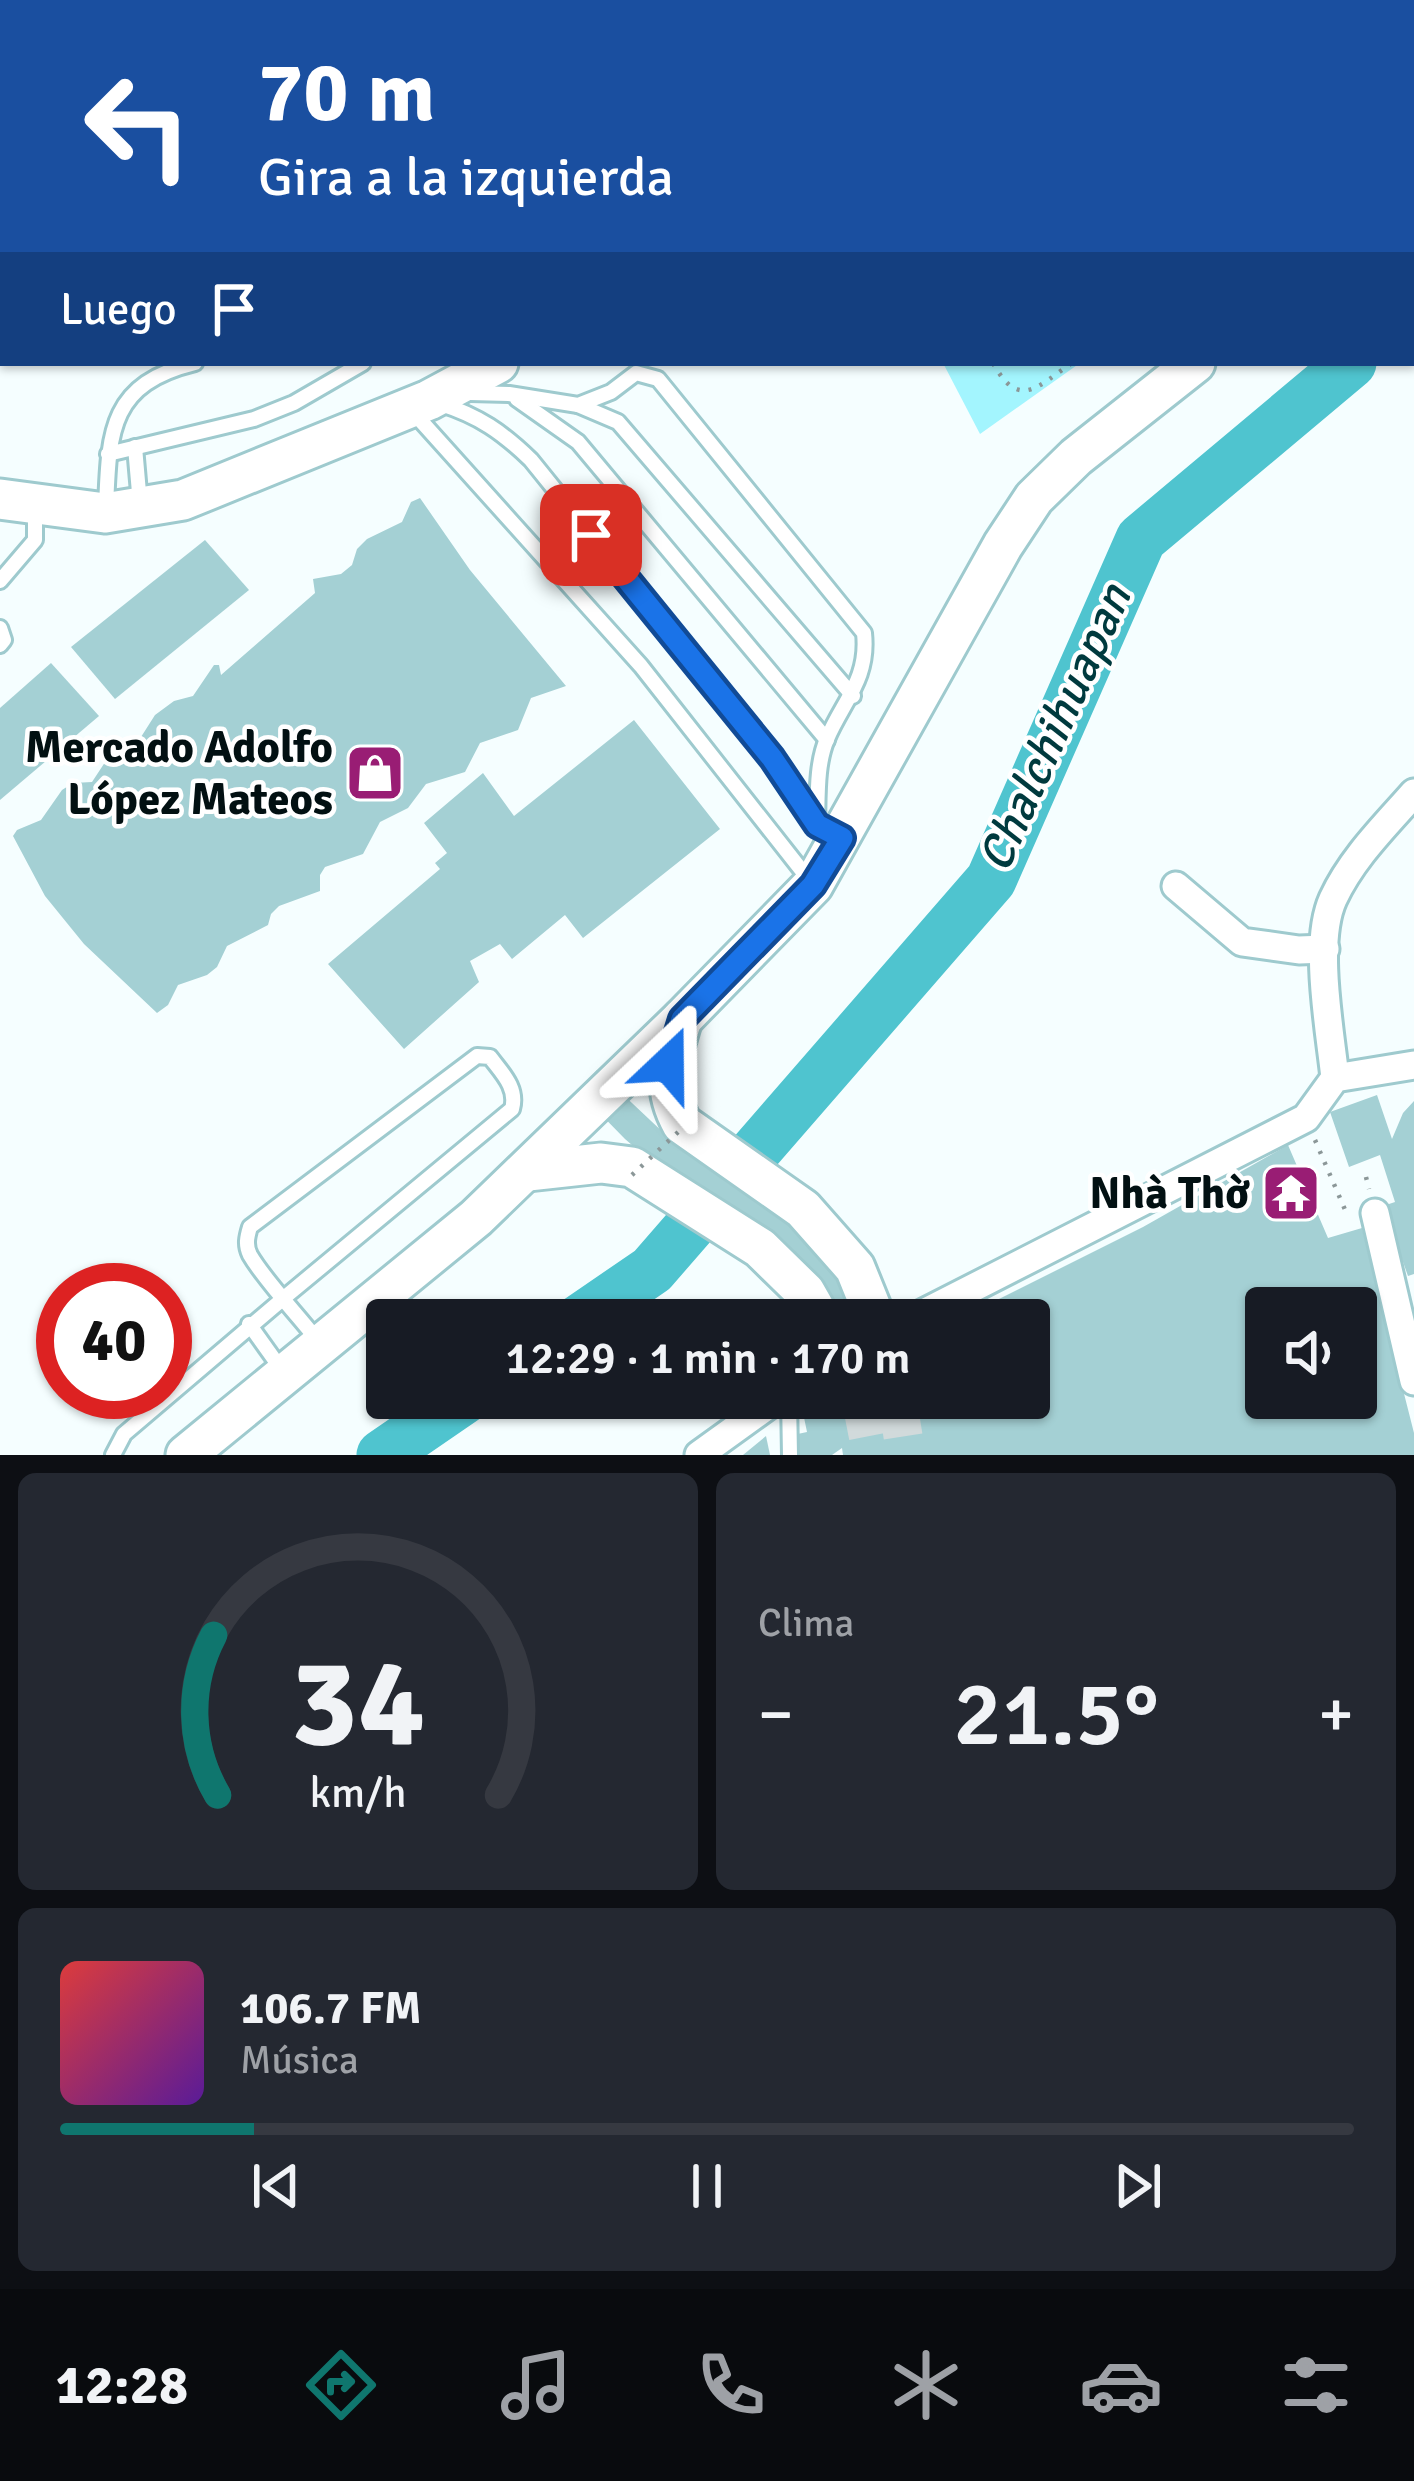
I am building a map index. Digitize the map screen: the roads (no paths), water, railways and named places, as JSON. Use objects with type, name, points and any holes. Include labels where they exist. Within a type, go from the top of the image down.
[{"type":"main road","points":[[186,1455],[528,1171],[813,885],[830,831],[1034,499],[1156,380],[1188,366]]},
{"type":"main road","points":[[17,503],[123,511],[183,500],[419,404],[504,378]]},
{"type":"main road","points":[[682,1019],[668,1064],[671,1104],[682,1124],[694,1127],[802,1209],[855,1268],[868,1299]]},
{"type":"main road","points":[[528,1171],[602,1163],[632,1167],[760,1248],[809,1299]]},
{"type":"street","points":[[1336,1078],[1324,982],[1331,903],[1347,874],[1414,793]]},
{"type":"street","points":[[1176,886],[1242,942],[1325,949]]},
{"type":"street","points":[[951,1299],[1306,1118],[1336,1078],[1414,1065]]},
{"type":"street","points":[[1362,1217],[1404,1290],[1414,1381]]},
{"type":"street","points":[[699,1455],[749,1419]]},
{"type":"lane","points":[[123,511],[108,454],[115,423],[133,390],[188,366]]},
{"type":"lane","points":[[108,454],[254,419],[294,403],[358,366]]},
{"type":"lane","points":[[578,405],[611,392],[636,373],[658,379],[864,633],[866,650],[854,696],[826,740],[818,778],[830,831]]},
{"type":"lane","points":[[504,378],[618,422],[854,696]]},
{"type":"lane","points":[[504,378],[578,442],[826,740]]},
{"type":"lane","points":[[419,404],[475,415],[500,430],[531,460],[830,831]]},
{"type":"lane","points":[[419,404],[641,666],[813,885]]},
{"type":"lane","points":[[123,511],[135,447]]},
{"type":"lane","points":[[0,581],[35,540],[38,528],[17,503]]},
{"type":"lane","points":[[0,628],[4,640],[0,645]]},
{"type":"lane","points":[[113,1455],[124,1434],[249,1324],[285,1297],[512,1109],[512,1087],[490,1057],[477,1056],[250,1227],[246,1240],[250,1254],[285,1297],[321,1345]]},
{"type":"lane","points":[[249,1324],[285,1374]]},
{"type":"lane","points":[[789,1419],[790,1455]]},
{"type":"waterway","name":"Chalchihuapan","points":[[610,1299],[652,1270],[991,880],[1141,539],[1347,366]]},
{"type":"waterway","name":"Chalchihuapan","points":[[382,1455],[434,1419]]},
{"type":"tunnel","points":[[865,1419],[872,1455]]},
{"type":"tunnel","points":[[900,1419],[906,1455]]},
{"type":"place","name":"Mercado Adolfo López Mateos","points":[[375,773]]},
{"type":"place","name":"Nhà Thờ","points":[[1291,1193]]}]
